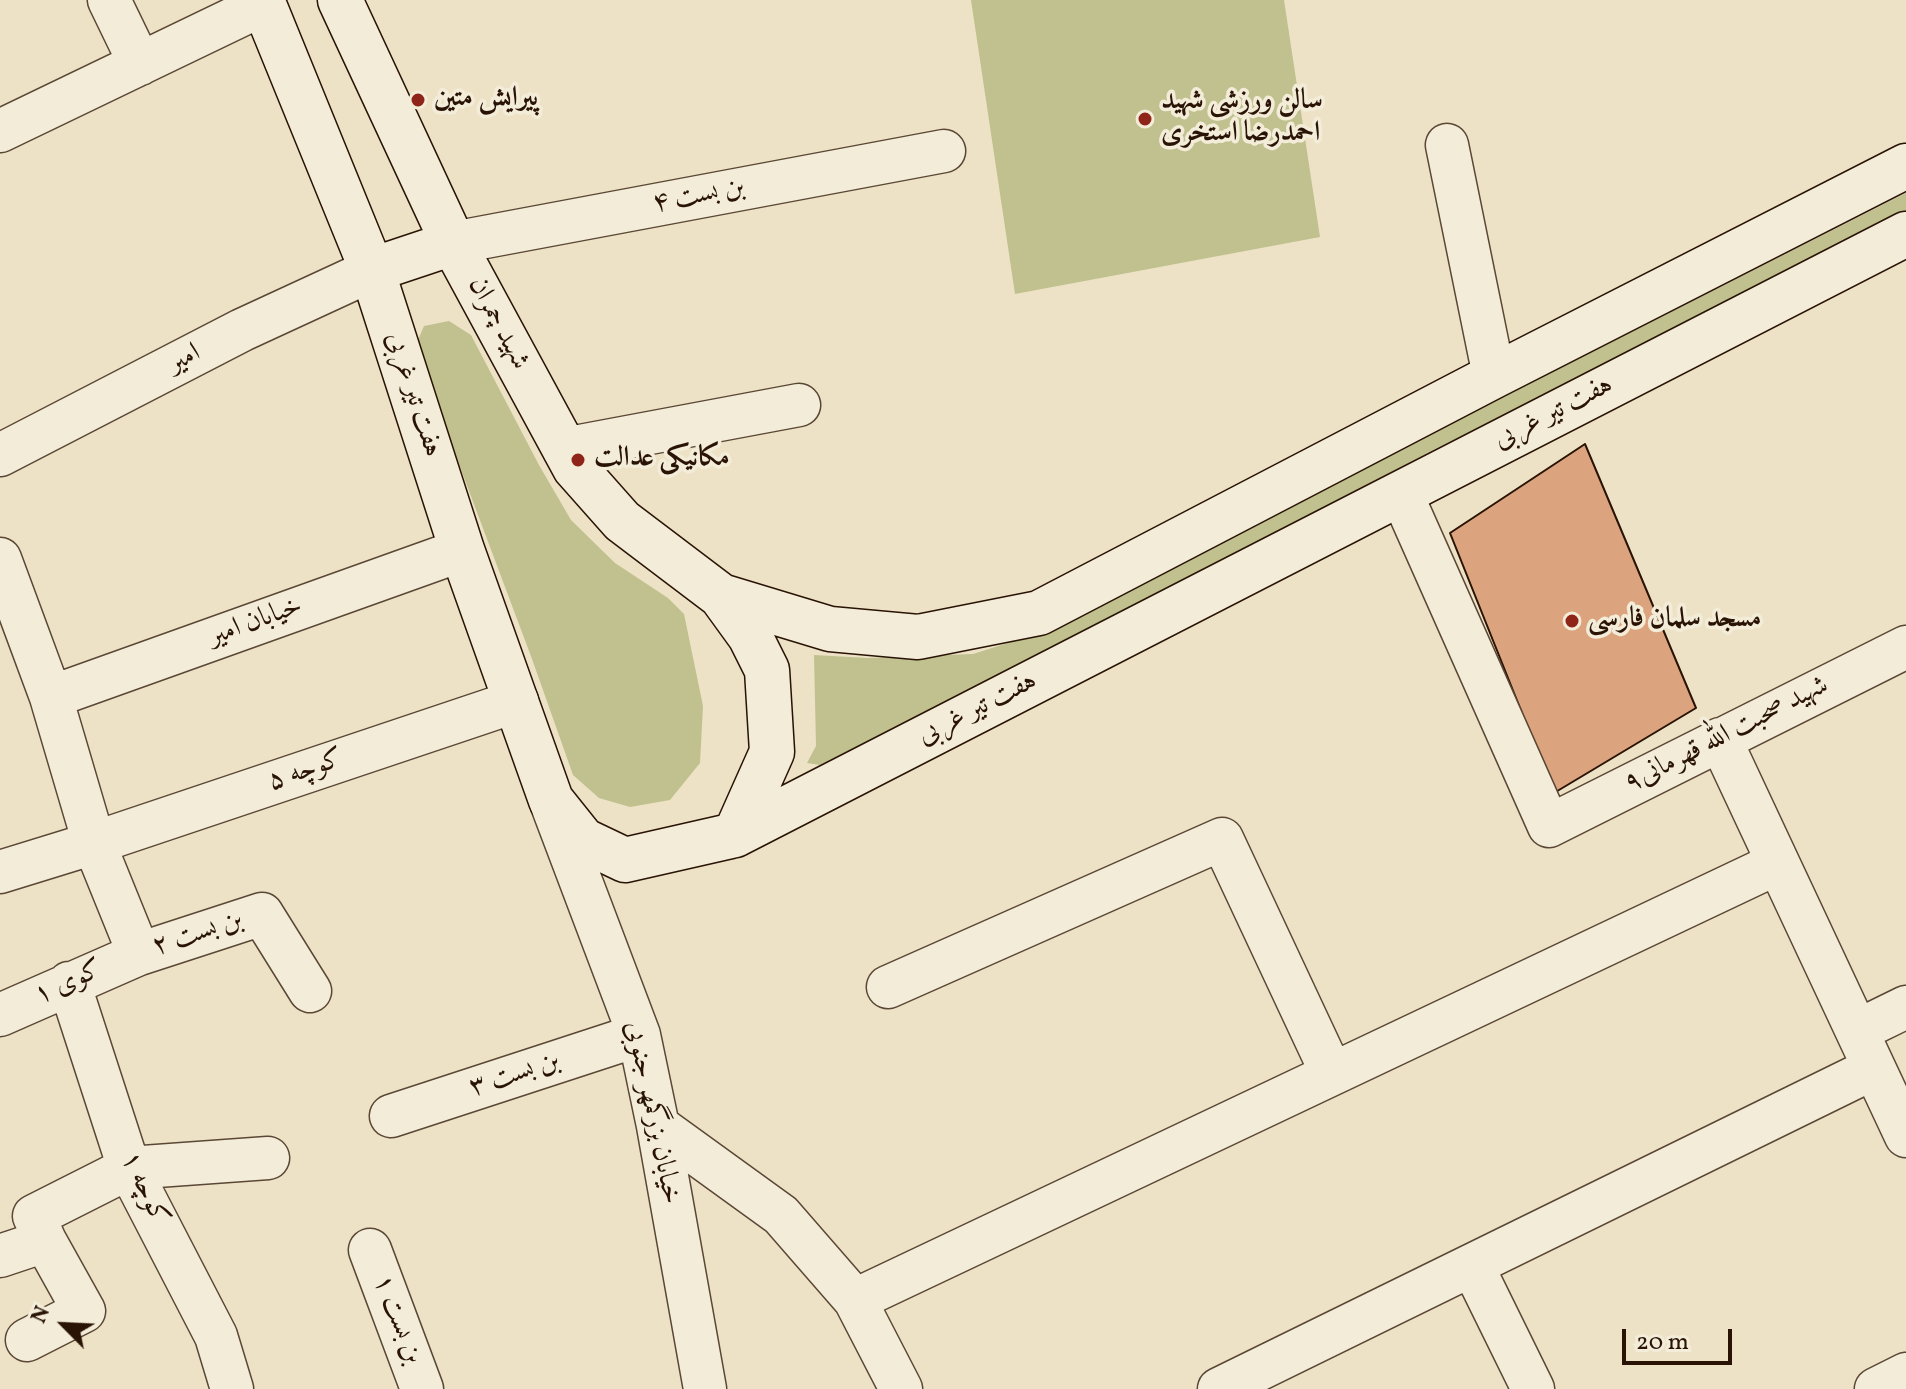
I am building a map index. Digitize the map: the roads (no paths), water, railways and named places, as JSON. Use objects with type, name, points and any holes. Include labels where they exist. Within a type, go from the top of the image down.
[{"type":"main road","name":"شهید چمران","points":[[340,0],[453,243],[575,468],[622,521],[721,596]]},
{"type":"main road","points":[[263,2],[372,270],[453,243]]},
{"type":"main road","points":[[721,596],[830,629],[918,637],[1039,613],[1906,166]]},
{"type":"main road","name":"هفت تیر غربی","points":[[372,270],[462,550],[551,800],[583,840],[625,860],[735,835],[1906,234]]},
{"type":"main road","points":[[721,596],[750,636],[767,670],[772,752],[735,835]]},
{"type":"street","points":[[109,0],[140,64]]},
{"type":"street","points":[[0,131],[263,2]]},
{"type":"street","points":[[1447,145],[1494,376]]},
{"type":"street","name":"بن بست ۴","points":[[453,243],[944,151]]},
{"type":"street","name":"امیر","points":[[0,455],[242,330],[372,270]]},
{"type":"street","points":[[564,449],[799,405]]},
{"type":"street","name":"شهید صحبت الله قهرمانی۹","points":[[1401,493],[1549,826],[1906,647]]},
{"type":"street","name":"خیابان امیر","points":[[51,697],[462,550]]},
{"type":"street","points":[[0,559],[51,697],[94,843],[139,954]]},
{"type":"street","name":"کوچه ۵","points":[[94,843],[517,701]]},
{"type":"street","points":[[1720,739],[1906,1136]]},
{"type":"street","name":"خیابان بزرگمهر جنوبی","points":[[551,800],[639,1035],[705,1389]]},
{"type":"street","points":[[888,987],[1222,839],[1332,1074]]},
{"type":"street","points":[[0,872],[94,843]]},
{"type":"street","points":[[855,1300],[1778,863]]},
{"type":"street","name":"بن بست ۲","points":[[139,954],[262,914],[310,991]]},
{"type":"street","name":"کوی ۱","points":[[0,1015],[139,954]]},
{"type":"street","name":"کوچه ۱","points":[[69,983],[129,1168],[216,1336],[232,1389]]},
{"type":"street","points":[[1219,1389],[1472,1265],[1866,1050],[1906,1007]]},
{"type":"street","name":"بن بست ۳","points":[[391,1116],[639,1035]]},
{"type":"street","points":[[658,1126],[781,1215],[855,1300],[901,1389]]},
{"type":"street","points":[[0,1256],[129,1168],[268,1158]]},
{"type":"street","points":[[27,1340],[84,1311],[40,1228]]},
{"type":"street","name":"بن بست ۱","points":[[370,1250],[422,1389]]},
{"type":"street","points":[[1472,1265],[1533,1389]]},
{"type":"street","points":[[1876,1389],[1906,1374]]},
{"type":"place","name":"پیرایش متین","points":[[418,100]]},
{"type":"place","name":"سالن ورزشی شهید احمدرضا استخری","points":[[1145,119]]},
{"type":"place","name":"مکانیکی عدالت","points":[[578,460]]},
{"type":"place","name":"مسجد سلمان فارسی","points":[[1572,621]]}]
